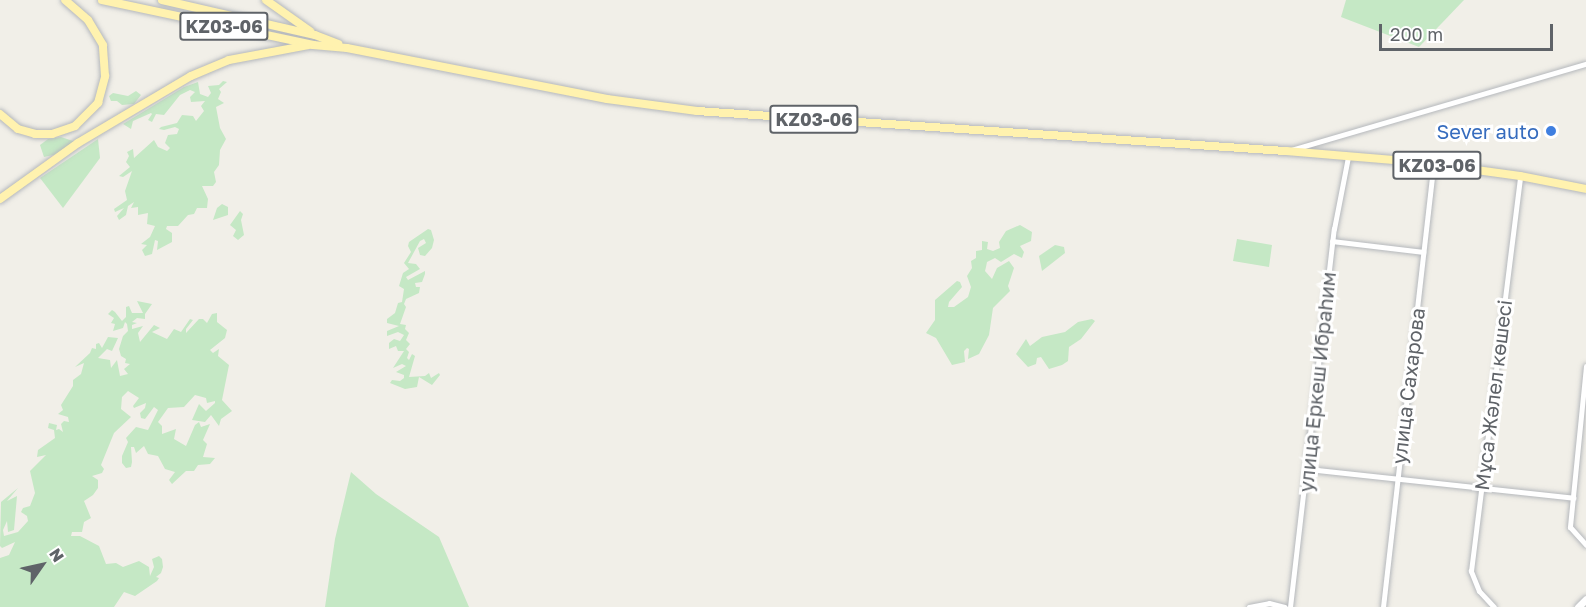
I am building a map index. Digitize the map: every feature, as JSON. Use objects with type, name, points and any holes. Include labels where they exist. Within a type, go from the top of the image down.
[{"type":"main road","points":[[0,114],[18,129],[35,134],[52,134],[75,126],[98,103],[105,76],[103,45],[88,20],[65,0]]},
{"type":"main road","name":"KZ03-06","points":[[102,0],[313,45],[347,48],[607,99],[697,111],[1286,151],[1520,176],[1586,189]]},
{"type":"main road","name":"KZ03-06","points":[[162,0],[315,35],[347,48]]},
{"type":"main road","points":[[266,0],[315,35]]},
{"type":"main road","points":[[0,199],[78,143],[191,76],[230,60],[313,45]]},
{"type":"street","points":[[1286,151],[1340,138],[1586,64]]},
{"type":"street","name":"улица Еркеш Ибраһим","points":[[1290,607],[1308,469],[1332,240],[1348,157]]},
{"type":"street","name":"улица Сахарова","points":[[1383,607],[1433,165]]},
{"type":"street","name":"Мұса Жәлел көшесі","points":[[1494,607],[1479,591],[1471,572],[1520,176]]},
{"type":"street","points":[[1332,240],[1423,252]]},
{"type":"street","points":[[1586,366],[1570,527],[1586,545]]},
{"type":"street","points":[[1581,402],[1586,408]]},
{"type":"street","points":[[1308,469],[1573,498]]},
{"type":"street","points":[[1578,607],[1586,599]]},
{"type":"street","points":[[1250,607],[1269,603],[1286,607]]},
{"type":"green space","points":[[1346,0],[1464,0],[1419,47],[1341,17]]},
{"type":"green space","points":[[223,81],[227,82],[219,89],[221,92],[218,99],[224,103],[216,107],[220,128],[226,139],[220,150],[219,165],[214,172],[216,182],[213,186],[202,186],[208,199],[207,208],[197,208],[194,214],[188,215],[178,226],[167,226],[166,229],[172,233],[172,242],[157,250],[158,241],[155,240],[152,254],[145,256],[142,250],[147,245],[141,244],[150,237],[155,226],[147,224],[148,213],[138,215],[138,207],[131,208],[134,202],[128,206],[126,215],[119,220],[117,216],[124,208],[115,212],[114,209],[127,200],[125,191],[132,171],[123,177],[119,176],[130,167],[126,162],[129,156],[127,152],[133,149],[134,158],[154,140],[158,147],[167,151],[170,148],[165,143],[168,135],[177,134],[179,129],[175,127],[159,129],[177,123],[182,115],[193,116],[196,121],[204,111],[201,106],[205,101],[191,102],[190,97],[195,92],[190,90],[180,95],[164,115],[156,114],[152,122],[148,120],[151,113],[133,121],[131,129],[123,124],[184,87],[198,82],[200,94],[208,97],[211,93],[208,86],[219,85]]},
{"type":"green space","points":[[136,91],[141,95],[134,104],[122,105],[117,101],[111,101],[109,96],[113,93],[128,96]]},
{"type":"green space","points":[[61,137],[76,142],[62,153],[44,157],[40,145],[48,139]]},
{"type":"green space","points":[[98,139],[100,158],[63,208],[40,178]]},
{"type":"green space","points":[[222,204],[228,207],[228,215],[213,220],[217,208]]},
{"type":"green space","points":[[240,211],[243,214],[241,220],[244,235],[238,240],[233,236],[236,230],[230,225]]},
{"type":"green space","points":[[1020,225],[1032,232],[1031,241],[1020,246],[1024,252],[1022,258],[1014,254],[1001,262],[995,258],[987,262],[985,271],[992,279],[997,268],[1009,261],[1014,268],[1008,286],[1010,291],[993,308],[989,335],[979,354],[968,359],[969,349],[967,348],[964,351],[965,362],[952,365],[936,338],[926,333],[935,320],[935,300],[957,281],[962,287],[949,302],[948,307],[954,307],[968,297],[971,287],[967,276],[972,268],[971,261],[976,258],[976,251],[982,250],[982,241],[988,242],[987,249],[993,251],[1000,248],[999,242],[1006,231]]},
{"type":"green space","points":[[428,229],[431,230],[434,240],[432,248],[425,256],[420,255],[418,248],[426,243],[424,239],[420,241],[408,263],[416,264],[420,269],[406,277],[408,280],[425,271],[425,274],[422,282],[415,283],[416,287],[420,287],[419,293],[406,299],[404,304],[406,307],[400,324],[406,325],[405,329],[409,333],[406,340],[410,344],[406,349],[409,352],[407,358],[409,360],[412,354],[415,356],[409,377],[425,376],[429,373],[431,378],[439,373],[440,375],[432,385],[419,377],[417,387],[405,389],[390,383],[392,380],[400,381],[404,378],[404,375],[396,372],[406,366],[402,364],[393,368],[404,351],[398,351],[396,346],[389,349],[389,343],[394,339],[400,341],[404,335],[398,332],[387,336],[387,331],[399,326],[387,323],[387,319],[395,313],[398,303],[402,302],[404,289],[399,286],[403,273],[409,269],[404,263],[411,252],[409,242]]},
{"type":"green space","points":[[1237,239],[1272,245],[1269,267],[1233,261]]},
{"type":"green space","points":[[1055,245],[1064,247],[1065,253],[1042,271],[1039,256]]},
{"type":"green space","points":[[137,301],[152,304],[145,314],[145,319],[137,318],[132,322],[137,323],[132,325],[132,329],[143,326],[138,333],[140,342],[154,325],[160,328],[152,332],[167,339],[174,329],[181,332],[190,319],[193,320],[186,329],[186,333],[199,319],[207,323],[212,314],[217,313],[217,322],[227,330],[225,338],[210,350],[213,353],[219,349],[218,356],[229,365],[222,400],[232,411],[221,419],[219,426],[211,415],[205,422],[192,420],[199,404],[206,411],[215,403],[215,401],[207,403],[206,398],[195,395],[184,407],[168,408],[158,422],[162,426],[162,434],[176,429],[174,439],[186,446],[195,425],[199,422],[201,427],[210,424],[203,440],[207,444],[203,457],[215,458],[210,464],[198,465],[194,471],[186,471],[172,484],[169,480],[175,472],[165,469],[158,456],[148,454],[144,446],[136,453],[134,447],[131,447],[131,467],[126,468],[122,463],[122,456],[128,442],[126,438],[136,427],[148,430],[158,410],[154,407],[145,419],[141,418],[140,413],[146,403],[134,408],[139,398],[128,391],[122,397],[121,409],[131,417],[114,433],[101,465],[104,469],[102,473],[92,476],[98,480],[98,488],[84,501],[91,518],[84,522],[82,532],[72,532],[71,536],[80,536],[99,546],[106,564],[116,563],[123,567],[139,561],[149,567],[150,576],[154,567],[152,559],[159,556],[163,567],[161,573],[156,577],[159,578],[135,596],[124,592],[114,607],[0,607],[0,558],[9,555],[15,542],[2,548],[0,546],[1,502],[18,488],[7,501],[17,496],[14,530],[8,532],[7,521],[3,530],[4,536],[18,532],[28,521],[27,516],[21,512],[23,508],[30,506],[35,493],[30,471],[46,455],[37,457],[38,450],[55,438],[54,430],[48,428],[49,423],[57,425],[56,430],[63,432],[61,424],[64,421],[69,422],[68,417],[58,414],[63,410],[61,405],[73,386],[73,380],[81,374],[84,363],[75,367],[90,353],[92,348],[96,349],[96,344],[99,343],[102,348],[108,337],[118,338],[112,351],[107,349],[98,358],[110,360],[111,368],[117,360],[120,376],[128,374],[124,369],[130,364],[125,363],[126,359],[121,356],[119,349],[123,336],[128,331],[127,324],[125,322],[123,328],[113,331],[115,324],[111,323],[114,318],[108,314],[112,310],[122,321],[126,317],[126,307],[129,306],[132,313],[143,313]]},
{"type":"green space","points":[[1092,319],[1095,321],[1081,339],[1069,347],[1068,361],[1062,365],[1049,369],[1041,357],[1037,358],[1036,364],[1028,367],[1016,354],[1026,339],[1030,346],[1042,337],[1065,332],[1078,322]]},
{"type":"green space","points":[[351,472],[376,494],[439,537],[469,607],[325,607],[335,539]]},
{"type":"place","name":"Sever auto","points":[[1551,131]]}]
